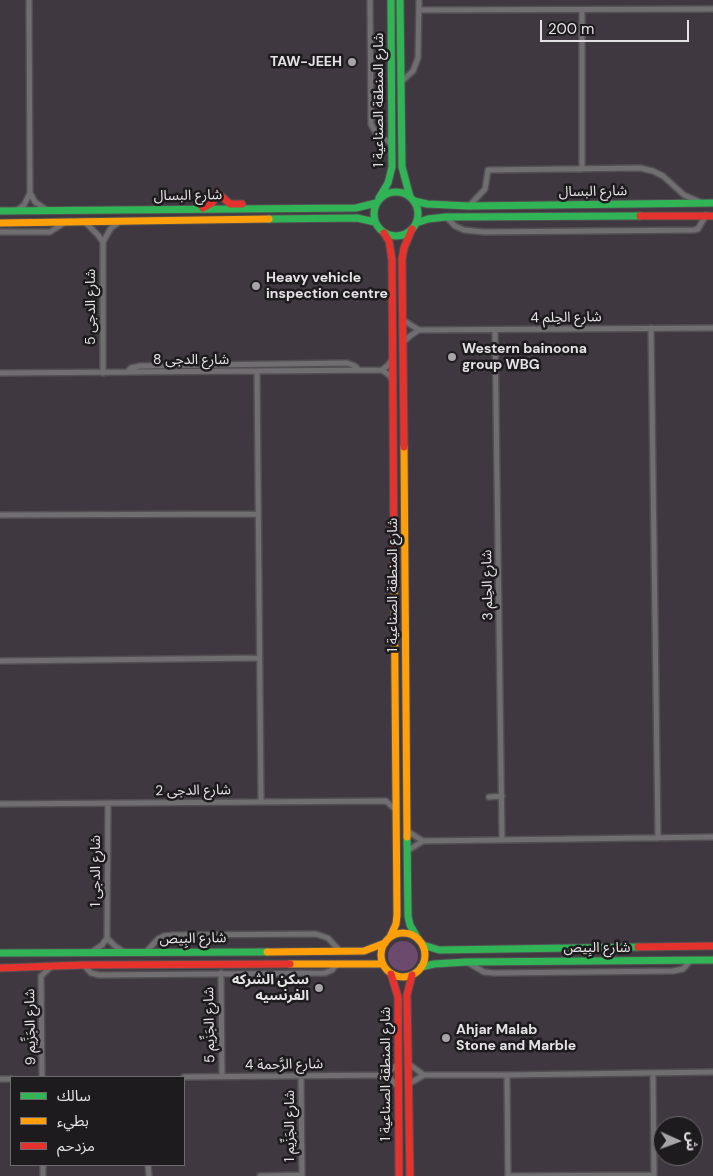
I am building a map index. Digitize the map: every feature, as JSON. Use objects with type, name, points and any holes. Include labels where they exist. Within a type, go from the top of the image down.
[{"type":"street","points":[[29,0],[30,193],[35,202],[48,210]]},
{"type":"street","points":[[370,0],[371,124],[376,133],[392,144]]},
{"type":"street","name":"شارع المنطقة الصناعية 1","points":[[378,201],[391,175],[391,0]]},
{"type":"street","name":"شارع المنطقة الصناعية 1","points":[[400,0],[402,167],[412,199]]},
{"type":"street","points":[[401,82],[413,70],[418,58],[419,0]]},
{"type":"street","points":[[419,10],[713,9]]},
{"type":"street","points":[[582,10],[582,169]]},
{"type":"street","points":[[469,206],[485,189],[488,170],[640,168],[664,176],[684,195],[703,203]]},
{"type":"street","points":[[396,191],[412,199],[418,212],[414,226],[402,235],[384,233],[375,222],[374,209],[378,201],[385,194],[396,191]]},
{"type":"street","points":[[16,211],[24,204],[30,193]]},
{"type":"street","points":[[197,209],[212,204],[218,193],[220,197],[230,204],[247,204],[257,208]]},
{"type":"street","name":"شارع البسال","points":[[412,199],[427,204],[469,206],[713,203]]},
{"type":"street","name":"شارع البسال","points":[[0,211],[356,208],[378,201]]},
{"type":"street","points":[[446,217],[455,226],[464,230],[484,232],[694,230],[698,229],[710,216]]},
{"type":"street","name":"شارع البسال","points":[[414,226],[428,219],[446,217],[710,216]]},
{"type":"street","name":"شارع البسال","points":[[0,223],[357,218],[375,222]]},
{"type":"street","points":[[84,222],[103,242],[111,228],[119,221]]},
{"type":"street","points":[[0,232],[50,232],[66,222]]},
{"type":"street","name":"شارع المنطقة الصناعية 1","points":[[414,226],[404,248],[402,259],[407,851],[408,916],[410,925],[421,942]]},
{"type":"street","name":"شارع المنطقة الصناعية 1","points":[[384,233],[392,250],[397,915],[396,924],[388,940]]},
{"type":"street","name":"شارع الدجى 5","points":[[102,373],[103,242]]},
{"type":"street","name":"شارع الحِلم 4","points":[[403,320],[420,330],[495,331],[713,328]]},
{"type":"street","points":[[651,328],[658,838]]},
{"type":"street","points":[[403,342],[420,330]]},
{"type":"street","name":"شارع الحِلم 3","points":[[495,331],[502,840]]},
{"type":"street","points":[[393,358],[390,364],[382,370],[390,376],[393,382]]},
{"type":"street","points":[[126,372],[131,368],[140,366],[347,363],[353,364],[359,370]]},
{"type":"street","name":"شارع الدجى 8","points":[[0,374],[382,370]]},
{"type":"street","points":[[257,371],[260,801]]},
{"type":"street","points":[[0,515],[257,514]]},
{"type":"street","points":[[0,661],[259,658]]},
{"type":"street","points":[[396,787],[394,794],[386,801],[396,811]]},
{"type":"street","points":[[489,797],[502,796]]},
{"type":"street","name":"شارع الدجى 2","points":[[0,804],[386,801]]},
{"type":"street","name":"شارع الدجى 1","points":[[107,938],[108,804]]},
{"type":"street","points":[[407,831],[423,841]]},
{"type":"street","points":[[407,851],[423,841],[713,837]]},
{"type":"street","points":[[405,933],[412,935],[421,942],[425,953],[424,960],[422,967],[412,975],[398,977],[391,974],[383,964],[381,957],[388,940],[397,934],[405,933]]},
{"type":"street","points":[[146,952],[158,939],[173,935],[316,934],[328,938],[339,950]]},
{"type":"street","points":[[90,952],[98,948],[107,938],[115,946],[126,952]]},
{"type":"street","name":"شارع البِيص","points":[[0,953],[364,950],[388,940]]},
{"type":"street","name":"شارع البِيص","points":[[421,942],[440,950],[713,946]]},
{"type":"street","points":[[466,962],[484,972],[561,972],[672,971],[683,969],[691,960]]},
{"type":"street","name":"شارع البِيص","points":[[422,967],[434,964],[466,962],[713,960]]},
{"type":"street","points":[[84,965],[89,972],[97,975],[325,973],[332,970],[337,964]]},
{"type":"street","name":"شارع البِيص","points":[[0,968],[84,965],[383,964]]},
{"type":"street","name":"شارع الجَزِّيم 9","points":[[30,967],[41,976]]},
{"type":"street","name":"شارع الجَزِّيم 9","points":[[42,1076],[41,976],[51,967]]},
{"type":"street","name":"شارع الجَزِّيم 5","points":[[221,973],[222,1077]]},
{"type":"street","name":"شارع المنطقة الصناعية 1","points":[[391,974],[398,997],[399,1176]]},
{"type":"street","name":"شارع المنطقة الصناعية 1","points":[[410,1176],[410,1065],[407,995],[412,975]]},
{"type":"street","points":[[398,1087],[390,1078],[384,1075],[399,1064]]},
{"type":"street","points":[[410,1065],[424,1075]]},
{"type":"street","points":[[410,1083],[424,1075],[713,1072]]},
{"type":"street","points":[[507,1075],[508,1176],[654,1176],[653,1073]]},
{"type":"street","name":"شارع الرَّحمة 4","points":[[185,1077],[384,1075]]},
{"type":"street","name":"شارع الجَزِّيم 1","points":[[301,1076],[302,1176]]},
{"type":"street","points":[[260,1176],[302,1176]]},
{"type":"shaded area","points":[[0,0],[713,0],[713,1176],[0,1176]]},
{"type":"shaded area","points":[[403,941],[414,945],[418,956],[414,967],[403,971],[392,967],[388,956],[392,945]]},
{"type":"traffic: fast","points":[[379,198],[388,183],[392,167],[391,0]]},
{"type":"traffic: fast","points":[[400,0],[402,167],[410,197]]},
{"type":"traffic: fast","points":[[400,192],[412,198],[417,206],[418,214],[417,222],[412,230],[404,235],[392,236],[380,230],[375,222],[374,210],[380,198],[388,193],[400,192]]},
{"type":"traffic: fast","points":[[414,201],[427,204],[469,206],[713,203]]},
{"type":"traffic: fast","points":[[0,211],[356,208],[376,203]]},
{"type":"traffic: fast","points":[[416,223],[428,219],[446,217],[640,216]]},
{"type":"traffic: fast","points":[[269,219],[357,218],[375,222]]},
{"type":"traffic: fast","points":[[407,837],[408,916],[410,925],[418,939]]},
{"type":"traffic: fast","points":[[423,945],[439,950],[638,947]]},
{"type":"traffic: fast","points":[[0,953],[267,952]]},
{"type":"traffic: fast","points":[[421,967],[434,964],[466,962],[713,960]]},
{"type":"traffic: slow","points":[[0,223],[269,219]]},
{"type":"traffic: slow","points":[[404,447],[407,837]]},
{"type":"traffic: slow","points":[[390,937],[396,924],[397,915],[394,567]]},
{"type":"traffic: slow","points":[[403,933],[415,937],[421,943],[425,955],[421,967],[415,973],[403,977],[391,973],[385,967],[381,955],[385,943],[391,937],[403,933]]},
{"type":"traffic: slow","points":[[267,952],[364,951],[385,943]]},
{"type":"traffic: slow","points":[[290,964],[383,964]]},
{"type":"traffic: jam","points":[[203,208],[212,203],[218,193],[230,204],[242,204]]},
{"type":"traffic: jam","points":[[640,216],[713,216]]},
{"type":"traffic: jam","points":[[404,447],[402,259],[404,248],[412,229]]},
{"type":"traffic: jam","points":[[384,233],[389,241],[392,260],[394,567]]},
{"type":"traffic: jam","points":[[638,947],[713,946]]},
{"type":"traffic: jam","points":[[0,968],[84,965],[290,964]]},
{"type":"traffic: jam","points":[[391,974],[398,997],[399,1176]]},
{"type":"traffic: jam","points":[[410,1176],[407,995],[412,975]]},
{"type":"place","name":"TAW-JEEH","points":[[352,62]]},
{"type":"place","name":"Heavy vehicle inspection centre","points":[[256,286]]},
{"type":"place","name":"Western bainoona group WBG","points":[[452,357]]},
{"type":"place","name":"سكن الشركه الفرنسيه","points":[[319,988]]},
{"type":"place","name":"Ahjar Malab Stone and Marble","points":[[446,1038]]}]
